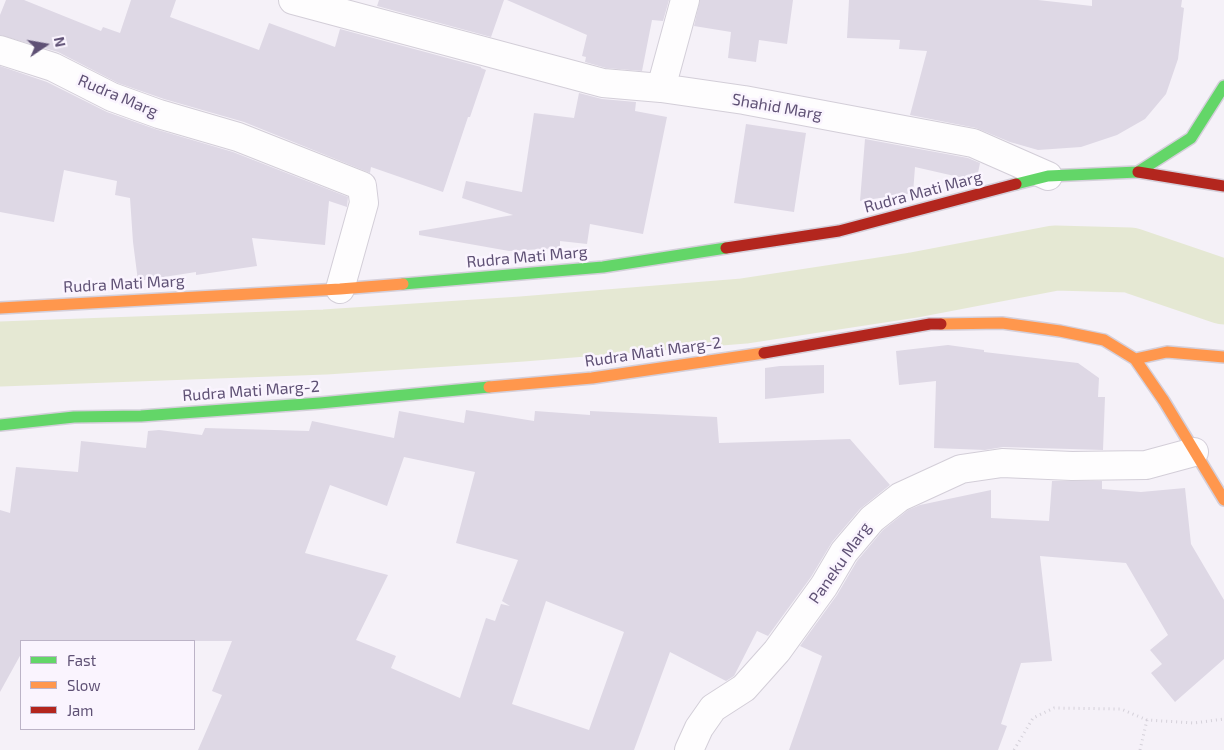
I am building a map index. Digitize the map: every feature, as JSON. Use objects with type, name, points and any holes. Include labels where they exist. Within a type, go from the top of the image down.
[{"type":"street","name":"Shahid Marg","points":[[293,0],[333,5],[603,83],[661,88],[744,100],[973,143],[1048,176],[1138,172],[1224,186]]},
{"type":"street","points":[[661,88],[685,0]]},
{"type":"street","name":"Rudra Marg","points":[[0,50],[53,67],[112,97],[159,114],[238,137],[362,186],[364,203],[340,289]]},
{"type":"street","points":[[1138,172],[1191,138],[1224,86]]},
{"type":"street","name":"Rudra Mati Marg","points":[[0,308],[340,289],[603,267],[839,231],[1048,176]]},
{"type":"street","name":"Rudra Mati Marg-2","points":[[0,425],[74,417],[141,416],[320,403],[592,378],[796,348],[930,324],[1002,323],[1060,331],[1104,340],[1135,359],[1164,401],[1224,500]]},
{"type":"street","points":[[1135,359],[1167,352],[1224,357]]},
{"type":"street","name":"Paneku Marg","points":[[689,750],[699,728],[713,708],[744,688],[777,651],[824,586],[844,552],[872,518],[900,497],[962,469],[1002,463],[1072,466],[1146,465],[1194,452]]},
{"type":"path","points":[[1014,750],[1033,718],[1054,708],[1121,708],[1147,720],[1194,723],[1224,719]]},
{"type":"path","points":[[1140,750],[1147,720]]},
{"type":"building","points":[[6,0],[24,0],[101,31],[103,27],[120,33],[131,0],[176,0],[170,17],[259,50],[269,23],[335,47],[340,29],[481,67],[486,70],[443,192],[371,167],[370,173],[244,122],[164,99],[118,83],[58,52],[0,35],[0,15]]},
{"type":"building","points":[[379,0],[504,0],[491,37],[377,6]]},
{"type":"building","points":[[507,0],[669,0],[663,21],[652,20],[642,71],[606,68],[585,62],[586,57],[582,56],[587,35]]},
{"type":"building","points":[[700,0],[793,0],[787,44],[759,40],[756,62],[728,58],[731,32],[694,26]]},
{"type":"building","points":[[849,0],[1038,0],[1092,6],[1092,0],[1182,0],[1181,7],[1184,8],[1178,59],[1166,94],[1145,119],[1117,135],[1081,147],[1038,150],[1010,142],[976,128],[910,115],[927,51],[899,49],[900,40],[847,38]]},
{"type":"building","points":[[0,66],[47,82],[107,112],[155,129],[233,152],[348,197],[347,207],[329,201],[325,245],[252,238],[257,266],[196,275],[196,272],[138,281],[130,198],[115,195],[117,181],[64,170],[54,222],[0,212]]},
{"type":"building","points":[[579,93],[602,99],[636,102],[635,111],[667,117],[643,234],[590,224],[587,244],[560,241],[560,248],[509,251],[419,235],[419,231],[513,215],[462,198],[466,181],[522,192],[534,113],[574,118]]},
{"type":"building","points":[[746,124],[806,133],[794,212],[734,203]]},
{"type":"building","points":[[865,139],[968,158],[980,163],[977,178],[972,180],[915,167],[913,193],[860,201]]},
{"type":"building","points":[[948,345],[984,350],[984,352],[1078,363],[1099,378],[1098,397],[1105,397],[1103,450],[1003,447],[985,450],[934,448],[936,381],[899,385],[896,351]]},
{"type":"building","points":[[824,365],[824,393],[765,399],[765,368]]},
{"type":"building","points":[[466,410],[534,421],[535,411],[590,415],[590,411],[717,417],[719,443],[850,439],[890,485],[860,509],[832,542],[811,577],[768,636],[757,631],[734,676],[726,681],[670,652],[634,750],[198,750],[222,695],[212,691],[232,641],[20,640],[20,656],[0,692],[0,510],[10,513],[16,467],[78,472],[81,441],[146,448],[148,431],[159,430],[202,435],[205,428],[309,431],[312,421],[394,438],[399,411],[464,423]],"holes":[[[404,457],[475,472],[456,543],[518,560],[502,601],[510,606],[501,604],[495,621],[486,618],[460,698],[391,668],[396,656],[356,640],[388,575],[305,553],[330,485],[387,506]],[[546,601],[624,632],[589,730],[512,704]]]},
{"type":"building","points":[[1052,481],[1102,481],[1102,489],[1141,492],[1185,488],[1191,544],[1224,600],[1224,659],[1175,702],[1151,673],[1162,664],[1150,650],[1168,635],[1126,563],[1040,556],[1052,661],[1021,663],[1001,724],[1007,726],[998,750],[789,750],[822,656],[800,646],[837,595],[857,561],[883,530],[908,510],[920,505],[991,490],[991,518],[1049,521]]},
{"type":"waterway","points":[[0,354],[325,342],[522,329],[744,311],[914,285],[1055,258],[1130,260],[1224,292]]},
{"type":"traffic: fast","points":[[1016,184],[1048,176],[1138,172],[1191,138],[1224,86]]},
{"type":"traffic: fast","points":[[403,284],[603,267],[726,248]]},
{"type":"traffic: fast","points":[[0,425],[74,417],[141,416],[320,403],[489,387]]},
{"type":"traffic: slow","points":[[0,308],[403,284]]},
{"type":"traffic: slow","points":[[941,324],[1002,323],[1060,331],[1104,340],[1135,359],[1164,401],[1224,500]]},
{"type":"traffic: slow","points":[[1135,359],[1167,352],[1224,357]]},
{"type":"traffic: slow","points":[[489,387],[592,378],[764,353]]},
{"type":"traffic: jam","points":[[1138,172],[1224,186]]},
{"type":"traffic: jam","points":[[726,248],[839,231],[1016,184]]},
{"type":"traffic: jam","points":[[764,353],[930,324],[941,324]]}]
